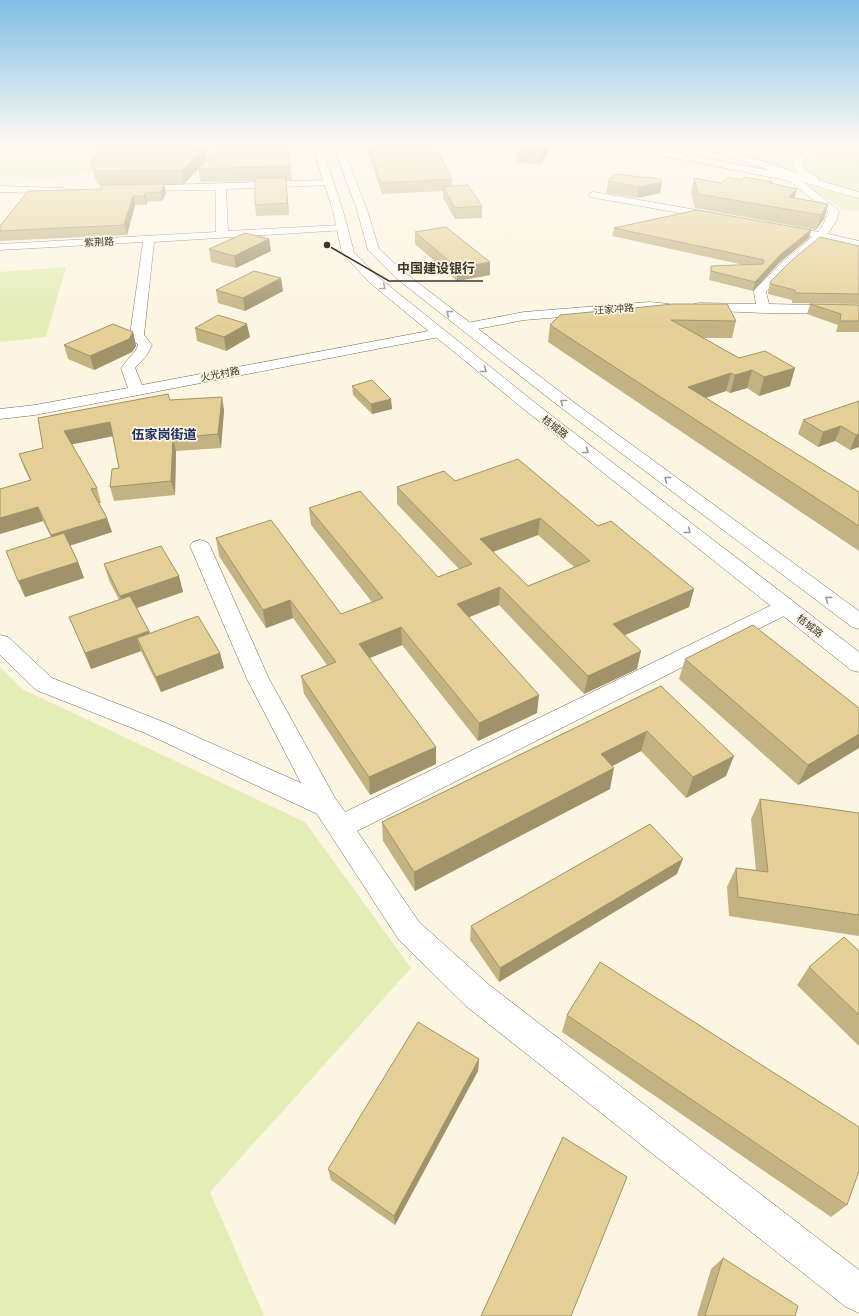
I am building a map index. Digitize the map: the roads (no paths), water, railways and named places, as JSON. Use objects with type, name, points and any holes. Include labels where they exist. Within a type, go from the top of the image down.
[{"type":"main road","points":[[221,203],[222,234]]},
{"type":"main road","name":"桔城路","points":[[335,203],[348,253],[374,280],[537,412],[859,664]]},
{"type":"main road","points":[[359,203],[374,250],[400,275],[566,404],[859,622]]},
{"type":"main road","points":[[643,203],[733,219]]},
{"type":"main road","points":[[764,308],[760,292],[793,258],[822,236],[832,218],[834,211],[824,203]]},
{"type":"main road","name":"紫荆路","points":[[0,247],[341,228]]},
{"type":"main road","points":[[801,232],[859,244]]},
{"type":"main road","points":[[137,390],[128,368],[130,362],[139,357],[144,350],[145,345],[137,335],[149,239]]},
{"type":"main road","name":"汪家冲路","points":[[467,327],[524,316],[650,306],[859,310]]},
{"type":"main road","name":"火光村路","points":[[0,414],[35,410],[439,333]]},
{"type":"main road","points":[[200,546],[258,679],[333,817],[409,931],[477,995],[859,1294]]},
{"type":"main road","points":[[333,817],[785,607]]},
{"type":"main road","points":[[0,642],[44,684],[153,727],[333,817]]},
{"type":"place","name":"中国建设银行","points":[[327,245]]},
{"type":"district","name":"伍家岗街道","points":[[164,434]]}]
